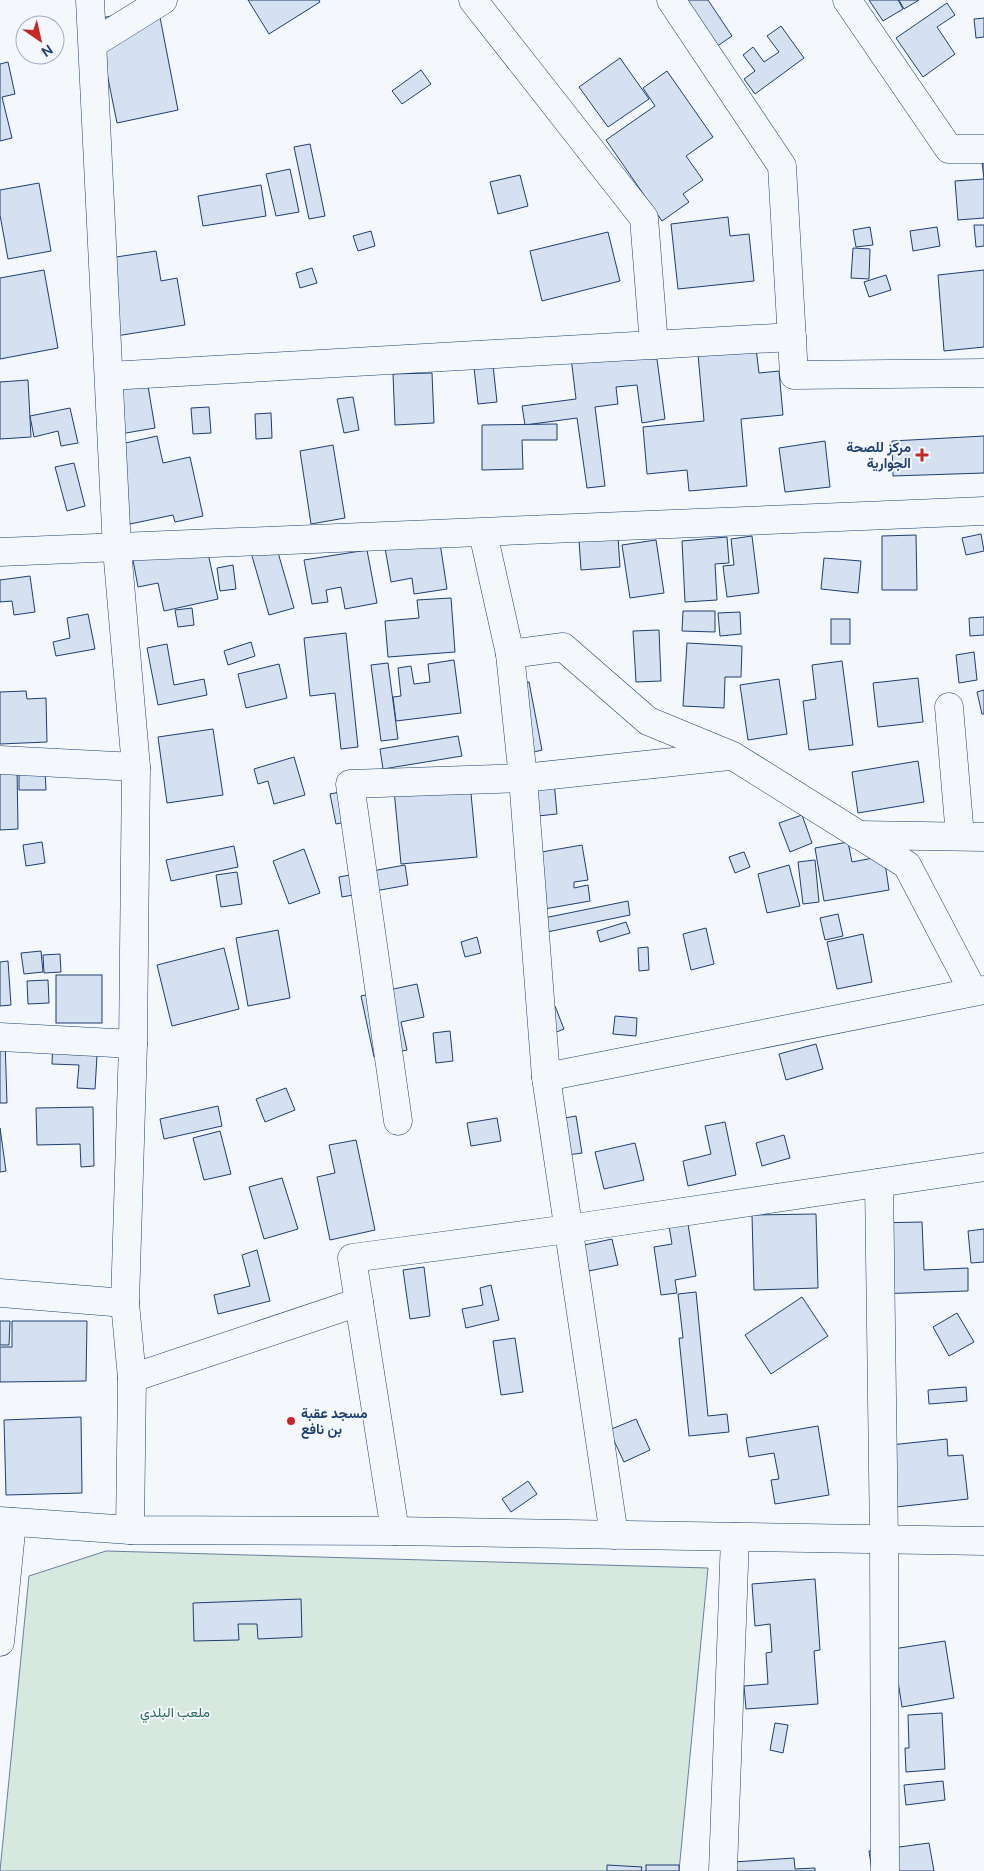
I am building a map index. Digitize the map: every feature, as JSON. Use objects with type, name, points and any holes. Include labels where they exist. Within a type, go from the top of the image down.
[{"type":"street","points":[[90,0],[94,43],[117,548],[136,767],[133,1044],[125,1303],[132,1378],[130,1530]]},
{"type":"street","points":[[94,43],[163,0]]},
{"type":"street","points":[[474,0],[644,218],[654,345]]},
{"type":"street","points":[[671,0],[782,166],[794,375],[984,373]]},
{"type":"street","points":[[847,0],[950,149],[984,149]]},
{"type":"street","points":[[109,376],[792,337]]},
{"type":"street","points":[[0,552],[984,511]]},
{"type":"street","points":[[483,533],[510,654],[523,778],[546,1077],[614,1535]]},
{"type":"street","points":[[510,654],[563,647],[648,721],[733,756],[907,865],[978,990],[546,1077]]},
{"type":"street","points":[[858,835],[972,837],[949,708]]},
{"type":"street","points":[[398,1121],[350,784],[523,778],[733,756]]},
{"type":"street","points":[[0,760],[136,767]]},
{"type":"street","points":[[0,1037],[133,1044]]},
{"type":"street","points":[[395,1531],[352,1258],[568,1229],[984,1167]]},
{"type":"street","points":[[879,1183],[884,1540],[884,1871]]},
{"type":"street","points":[[0,1293],[125,1303]]},
{"type":"street","points":[[132,1378],[359,1302]]},
{"type":"street","points":[[0,1642],[6,1522],[130,1530],[395,1531],[984,1541]]},
{"type":"street","points":[[723,1871],[735,1537]]},
{"type":"green space","name":"ملعب البلدي","points":[[106,1551],[708,1568],[679,1871],[0,1871],[29,1576]]},
{"type":"building","points":[[248,0],[319,0],[320,2],[269,34]]},
{"type":"building","points":[[680,0],[708,0],[732,36],[713,49]]},
{"type":"building","points":[[869,0],[898,0],[903,9],[883,21]]},
{"type":"building","points":[[899,0],[919,0],[904,9]]},
{"type":"building","points":[[947,3],[955,15],[937,27],[955,54],[923,77],[896,38]]},
{"type":"building","points":[[158,7],[178,110],[117,123],[96,19]]},
{"type":"building","points":[[984,18],[984,37],[976,38],[974,19]]},
{"type":"building","points":[[781,26],[804,58],[755,94],[744,79],[755,71],[743,55],[753,47],[764,62],[779,52],[767,36]]},
{"type":"building","points":[[620,58],[649,99],[608,127],[579,87]]},
{"type":"building","points":[[8,62],[15,94],[2,97],[12,138],[0,141],[0,64]]},
{"type":"building","points":[[421,70],[431,84],[402,104],[392,91]]},
{"type":"building","points":[[667,71],[713,137],[686,156],[703,180],[683,194],[689,202],[662,221],[606,140],[655,106],[643,88]]},
{"type":"building","points":[[310,144],[325,216],[309,219],[294,147]]},
{"type":"building","points":[[982,162],[984,162],[984,179]]},
{"type":"building","points":[[290,169],[299,212],[276,216],[266,174]]},
{"type":"building","points":[[520,175],[528,206],[498,214],[490,182]]},
{"type":"building","points":[[984,179],[984,218],[958,220],[955,181]]},
{"type":"building","points":[[39,183],[51,251],[8,259],[0,215],[0,190]]},
{"type":"building","points":[[261,185],[266,216],[203,226],[198,196]]},
{"type":"building","points":[[728,217],[730,236],[749,234],[754,281],[678,289],[671,224]]},
{"type":"building","points":[[974,225],[984,225],[984,246],[976,247]]},
{"type":"building","points":[[870,227],[873,245],[856,247],[853,230]]},
{"type":"building","points":[[937,227],[940,246],[913,251],[910,231]]},
{"type":"building","points":[[371,231],[375,246],[358,251],[353,236]]},
{"type":"building","points":[[608,232],[620,281],[542,301],[530,251]]},
{"type":"building","points":[[853,248],[870,249],[869,279],[851,278]]},
{"type":"building","points":[[156,251],[161,281],[177,278],[185,325],[116,336],[103,259]]},
{"type":"building","points":[[312,268],[317,283],[300,288],[296,273]]},
{"type":"building","points":[[44,270],[58,348],[0,359],[0,278]]},
{"type":"building","points":[[984,270],[984,347],[944,351],[938,275]]},
{"type":"building","points":[[886,275],[891,290],[869,297],[864,282]]},
{"type":"building","points":[[654,337],[665,419],[642,423],[637,385],[616,387],[618,404],[595,407],[605,486],[587,488],[577,418],[525,425],[522,406],[576,399],[570,349]]},
{"type":"building","points":[[697,343],[756,348],[759,373],[779,371],[783,415],[741,419],[747,486],[689,491],[687,470],[647,474],[643,427],[704,421]]},
{"type":"building","points":[[491,347],[497,402],[478,404],[472,349]]},
{"type":"building","points":[[432,373],[434,423],[395,425],[393,374]]},
{"type":"building","points":[[146,374],[155,428],[120,434],[112,380]]},
{"type":"building","points":[[28,380],[31,437],[0,439],[0,382]]},
{"type":"building","points":[[353,397],[359,430],[344,433],[337,399]]},
{"type":"building","points":[[209,407],[211,433],[193,434],[191,408]]},
{"type":"building","points":[[70,408],[78,443],[61,446],[58,431],[34,437],[30,416]]},
{"type":"building","points":[[271,413],[272,438],[256,439],[255,414]]},
{"type":"building","points":[[557,424],[557,440],[522,440],[523,469],[482,470],[482,425]]},
{"type":"building","points":[[157,436],[163,463],[190,457],[203,516],[175,522],[173,515],[130,524],[112,446]]},
{"type":"building","points":[[984,436],[984,473],[893,476],[892,441]]},
{"type":"building","points":[[825,441],[830,487],[785,492],[779,448]]},
{"type":"building","points":[[333,445],[345,518],[311,524],[300,451]]},
{"type":"building","points":[[74,463],[85,506],[67,511],[55,467]]},
{"type":"building","points":[[981,534],[984,551],[966,555],[962,538]]},
{"type":"building","points":[[916,535],[917,590],[882,590],[882,536]]},
{"type":"building","points":[[752,536],[759,593],[727,597],[723,566],[734,565],[731,539]]},
{"type":"building","points":[[618,537],[620,567],[581,570],[579,540]]},
{"type":"building","points":[[727,537],[729,563],[715,564],[717,600],[685,602],[682,541]]},
{"type":"building","points":[[656,540],[664,593],[630,598],[622,545]]},
{"type":"building","points":[[275,542],[294,608],[269,615],[250,549]]},
{"type":"building","points":[[440,543],[447,589],[414,594],[412,578],[391,582],[385,548]]},
{"type":"building","points":[[206,544],[218,599],[164,611],[158,583],[138,587],[133,560]]},
{"type":"building","points":[[367,550],[377,603],[345,609],[341,587],[326,590],[328,602],[312,604],[304,560]]},
{"type":"building","points":[[824,558],[861,561],[858,593],[821,589]]},
{"type":"building","points":[[233,565],[236,589],[220,591],[217,568]]},
{"type":"building","points":[[30,576],[35,612],[14,615],[12,601],[0,602],[0,580]]},
{"type":"building","points":[[451,598],[455,652],[388,657],[385,621],[419,618],[417,600]]},
{"type":"building","points":[[192,608],[194,625],[178,627],[175,610]]},
{"type":"building","points":[[683,611],[715,611],[715,632],[682,631]]},
{"type":"building","points":[[740,612],[741,634],[720,636],[718,613]]},
{"type":"building","points":[[88,614],[95,649],[56,656],[53,642],[70,638],[67,618]]},
{"type":"building","points":[[984,617],[984,635],[970,636],[969,618]]},
{"type":"building","points":[[831,619],[850,619],[850,644],[831,644]]},
{"type":"building","points":[[659,630],[661,681],[636,682],[633,631]]},
{"type":"building","points":[[346,633],[358,747],[341,749],[335,693],[310,696],[304,638]]},
{"type":"building","points":[[251,642],[255,656],[228,665],[224,651]]},
{"type":"building","points":[[687,643],[742,646],[741,677],[725,677],[724,708],[683,706]]},
{"type":"building","points":[[167,644],[174,685],[204,679],[207,695],[158,705],[147,648]]},
{"type":"building","points":[[974,652],[977,680],[959,683],[956,655]]},
{"type":"building","points":[[454,660],[461,713],[396,721],[393,697],[401,696],[398,668],[411,666],[414,684],[430,682],[428,664]]},
{"type":"building","points":[[842,661],[853,745],[809,750],[803,701],[816,699],[812,665]]},
{"type":"building","points":[[388,663],[398,739],[381,741],[371,665]]},
{"type":"building","points":[[279,664],[287,698],[246,708],[238,674]]},
{"type":"building","points":[[918,678],[923,722],[878,727],[873,683]]},
{"type":"building","points":[[779,679],[787,734],[748,740],[740,685]]},
{"type":"building","points":[[529,682],[542,750],[522,755],[508,686]]},
{"type":"building","points":[[984,690],[984,714],[982,714],[977,692]]},
{"type":"building","points":[[26,691],[27,699],[46,698],[47,742],[0,744],[0,692]]},
{"type":"building","points":[[213,729],[223,795],[167,803],[158,737]]},
{"type":"building","points":[[458,736],[462,756],[383,769],[380,749]]},
{"type":"building","points":[[294,757],[305,795],[274,804],[268,781],[258,784],[254,769]]},
{"type":"building","points":[[918,761],[924,802],[858,813],[852,772]]},
{"type":"building","points":[[0,768],[17,768],[18,829],[0,830]]},
{"type":"building","points":[[45,770],[46,790],[19,790],[19,771]]},
{"type":"building","points":[[554,781],[557,814],[528,817],[526,783]]},
{"type":"building","points":[[470,783],[477,857],[401,864],[394,790]]},
{"type":"building","points":[[350,790],[355,820],[336,824],[330,794]]},
{"type":"building","points":[[802,815],[812,843],[790,852],[779,823]]},
{"type":"building","points":[[42,842],[45,863],[26,866],[23,845]]},
{"type":"building","points":[[848,842],[852,862],[884,856],[889,890],[824,901],[815,848]]},
{"type":"building","points":[[582,845],[588,880],[574,882],[574,888],[588,885],[590,901],[533,911],[524,855]]},
{"type":"building","points":[[234,846],[238,867],[171,881],[166,860]]},
{"type":"building","points":[[304,849],[320,893],[289,904],[273,861]]},
{"type":"building","points":[[744,852],[750,867],[735,873],[729,857]]},
{"type":"building","points":[[815,860],[819,902],[803,904],[798,862]]},
{"type":"building","points":[[405,865],[408,885],[342,897],[339,877]]},
{"type":"building","points":[[789,865],[800,906],[767,913],[758,874]]},
{"type":"building","points":[[237,872],[242,904],[221,907],[216,875]]},
{"type":"building","points":[[628,901],[630,915],[542,933],[539,919]]},
{"type":"building","points":[[838,914],[843,936],[825,940],[820,918]]},
{"type":"building","points":[[626,922],[630,933],[600,942],[597,931]]},
{"type":"building","points":[[706,928],[714,964],[691,970],[683,934]]},
{"type":"building","points":[[278,930],[290,998],[248,1006],[236,938]]},
{"type":"building","points":[[863,934],[872,982],[837,989],[827,942]]},
{"type":"building","points":[[477,937],[481,953],[465,957],[461,942]]},
{"type":"building","points":[[648,947],[649,970],[639,971],[638,948]]},
{"type":"building","points":[[224,948],[239,1009],[172,1026],[157,965]]},
{"type":"building","points":[[41,951],[43,972],[24,974],[21,953]]},
{"type":"building","points":[[60,954],[61,972],[44,973],[43,955]]},
{"type":"building","points":[[8,961],[11,1005],[0,1006],[0,962]]},
{"type":"building","points":[[56,975],[102,975],[102,1023],[56,1023]]},
{"type":"building","points":[[48,980],[49,1003],[28,1004],[27,981]]},
{"type":"building","points":[[417,984],[424,1017],[401,1022],[407,1050],[374,1057],[361,996]]},
{"type":"building","points":[[555,1006],[564,1029],[544,1037],[535,1013]]},
{"type":"building","points":[[615,1016],[637,1018],[636,1036],[613,1034]]},
{"type":"building","points":[[450,1031],[453,1061],[436,1063],[433,1033]]},
{"type":"building","points":[[53,1037],[98,1039],[95,1089],[77,1088],[79,1065],[52,1064]]},
{"type":"building","points":[[0,1040],[5,1040],[7,1103],[0,1103]]},
{"type":"building","points":[[816,1044],[823,1069],[786,1080],[779,1054]]},
{"type":"building","points":[[286,1088],[295,1110],[265,1122],[256,1099]]},
{"type":"building","points":[[218,1106],[222,1126],[164,1139],[160,1119]]},
{"type":"building","points":[[93,1107],[94,1166],[81,1167],[80,1144],[37,1145],[36,1108]]},
{"type":"building","points":[[576,1116],[582,1153],[560,1156],[554,1120]]},
{"type":"building","points":[[497,1118],[501,1141],[471,1146],[467,1123]]},
{"type":"building","points":[[725,1122],[736,1175],[688,1186],[683,1161],[711,1154],[705,1126]]},
{"type":"building","points":[[0,1128],[6,1171],[0,1172]]},
{"type":"building","points":[[220,1131],[231,1174],[204,1180],[193,1138]]},
{"type":"building","points":[[784,1135],[790,1158],[762,1166],[756,1143]]},
{"type":"building","points":[[356,1140],[375,1230],[330,1240],[317,1177],[335,1173],[329,1145]]},
{"type":"building","points":[[635,1143],[644,1180],[604,1189],[595,1152]]},
{"type":"building","points":[[282,1178],[298,1229],[264,1239],[249,1187]]},
{"type":"building","points":[[816,1214],[818,1288],[754,1290],[752,1215]]},
{"type":"building","points":[[922,1222],[924,1270],[968,1268],[968,1291],[875,1294],[873,1223]]},
{"type":"building","points":[[688,1224],[696,1276],[675,1280],[677,1293],[661,1295],[654,1247],[672,1244],[669,1226]]},
{"type":"building","points":[[984,1229],[984,1262],[971,1263],[968,1231]]},
{"type":"building","points":[[612,1239],[618,1265],[589,1271],[584,1245]]},
{"type":"building","points":[[257,1250],[270,1301],[218,1314],[214,1295],[250,1286],[242,1255]]},
{"type":"building","points":[[424,1267],[430,1316],[410,1319],[403,1270]]},
{"type":"building","points":[[491,1285],[499,1320],[466,1328],[462,1309],[483,1305],[480,1288]]},
{"type":"building","points":[[696,1292],[708,1416],[727,1414],[729,1432],[689,1436],[679,1338],[683,1338],[678,1294]]},
{"type":"building","points":[[802,1297],[828,1336],[771,1374],[745,1335]]},
{"type":"building","points":[[957,1313],[974,1342],[949,1356],[933,1327]]},
{"type":"building","points":[[0,1321],[10,1321],[9,1345],[0,1345]]},
{"type":"building","points":[[12,1321],[87,1321],[86,1381],[0,1382],[0,1347],[12,1347]]},
{"type":"building","points":[[515,1338],[523,1392],[501,1395],[493,1341]]},
{"type":"building","points":[[966,1387],[967,1401],[929,1404],[928,1390]]},
{"type":"building","points":[[81,1417],[82,1493],[6,1495],[4,1420]]},
{"type":"building","points":[[636,1419],[650,1450],[624,1462],[609,1430]]},
{"type":"building","points":[[818,1426],[829,1495],[775,1504],[771,1480],[779,1479],[774,1453],[749,1457],[746,1438]]},
{"type":"building","points":[[947,1439],[948,1456],[963,1455],[968,1499],[887,1508],[881,1446]]},
{"type":"building","points":[[528,1481],[537,1494],[511,1512],[502,1499]]},
{"type":"building","points":[[815,1579],[820,1650],[814,1651],[818,1704],[746,1709],[744,1686],[768,1684],[766,1653],[772,1652],[770,1624],[755,1626],[752,1584]]},
{"type":"building","points":[[301,1599],[302,1637],[258,1639],[257,1624],[238,1624],[239,1640],[194,1641],[193,1603]]},
{"type":"building","points":[[945,1641],[954,1698],[902,1707],[893,1649]]},
{"type":"building","points":[[942,1713],[945,1769],[906,1772],[905,1748],[909,1748],[908,1715]]},
{"type":"building","points":[[775,1723],[788,1725],[783,1753],[770,1750]]},
{"type":"building","points":[[943,1781],[945,1800],[906,1805],[904,1785]]},
{"type":"building","points":[[929,1843],[934,1871],[872,1871],[869,1851]]},
{"type":"building","points":[[794,1858],[795,1869],[815,1868],[815,1871],[720,1871],[734,1862]]},
{"type":"building","points":[[607,1865],[642,1867],[641,1871],[607,1871]]},
{"type":"building","points":[[646,1865],[679,1865],[679,1871],[646,1871]]},
{"type":"place","name":"مركز للصحة الجوارية","points":[[922,455]]},
{"type":"place","name":"مسجد عقبة بن نافع","points":[[291,1421]]}]
